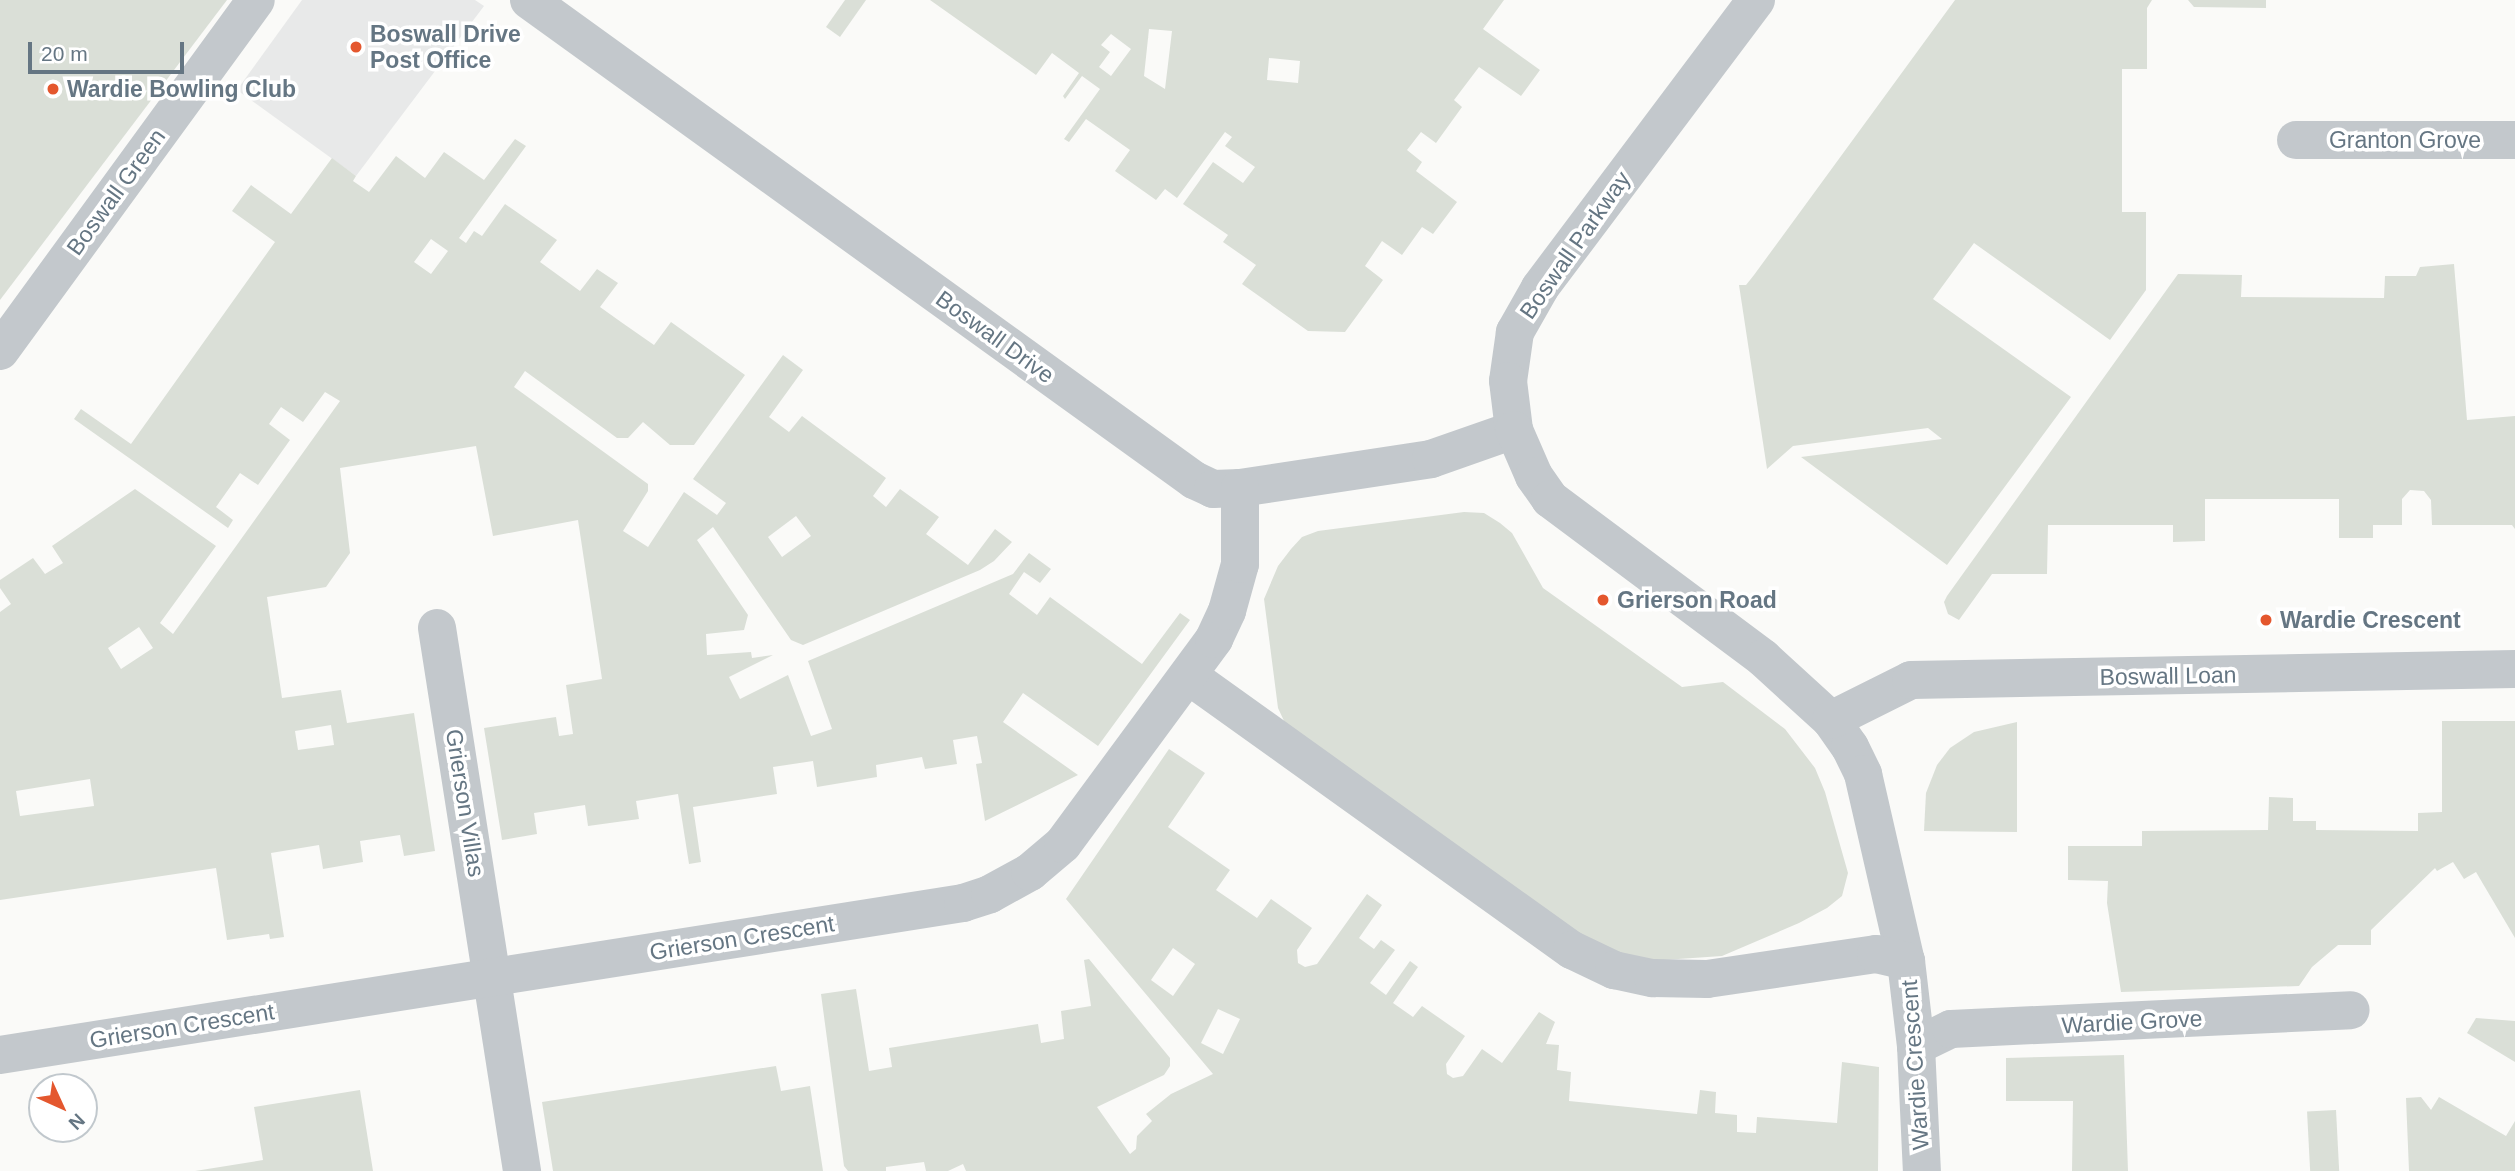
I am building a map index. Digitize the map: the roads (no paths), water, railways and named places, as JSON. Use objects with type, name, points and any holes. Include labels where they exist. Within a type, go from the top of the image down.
[{"type":"street","name":"Boswall Green","points":[[0,351],[256,0]]},
{"type":"street","name":"Boswall Drive","points":[[529,0],[1194,480],[1213,489],[1240,488],[1431,459],[1514,430]]},
{"type":"street","name":"Boswall Parkway","points":[[1756,0],[1539,288],[1515,332],[1508,381],[1514,430],[1534,476],[1550,499],[1763,658],[1831,720]]},
{"type":"street","name":"Granton Grove","points":[[2296,140],[2515,140]]},
{"type":"street","name":"Grierson Crescent","points":[[0,1055],[962,903],[990,894],[1030,873],[1063,844],[1214,639],[1227,611],[1240,564],[1240,488]]},
{"type":"street","name":"Grierson Villas","points":[[438,628],[522,1171]]},
{"type":"street","name":"Boswall Loan","points":[[1831,720],[1911,680],[2515,669]]},
{"type":"street","points":[[1189,676],[1572,950],[1614,970],[1653,978],[1707,979],[1876,954],[1906,961]]},
{"type":"street","name":"Wardie Crescent","points":[[1831,720],[1850,747],[1863,774],[1906,961],[1916,1046],[1922,1171]]},
{"type":"street","name":"Wardie Grove","points":[[1916,1046],[1951,1029],[2351,1010]]},
{"type":"place","name":"Boswall Drive Post Office","points":[[356,47]]},
{"type":"place","name":"Wardie Bowling Club","points":[[53,89]]},
{"type":"place","name":"Grierson Road","points":[[1603,600]]},
{"type":"place","name":"Wardie Crescent","points":[[2266,620]]}]
